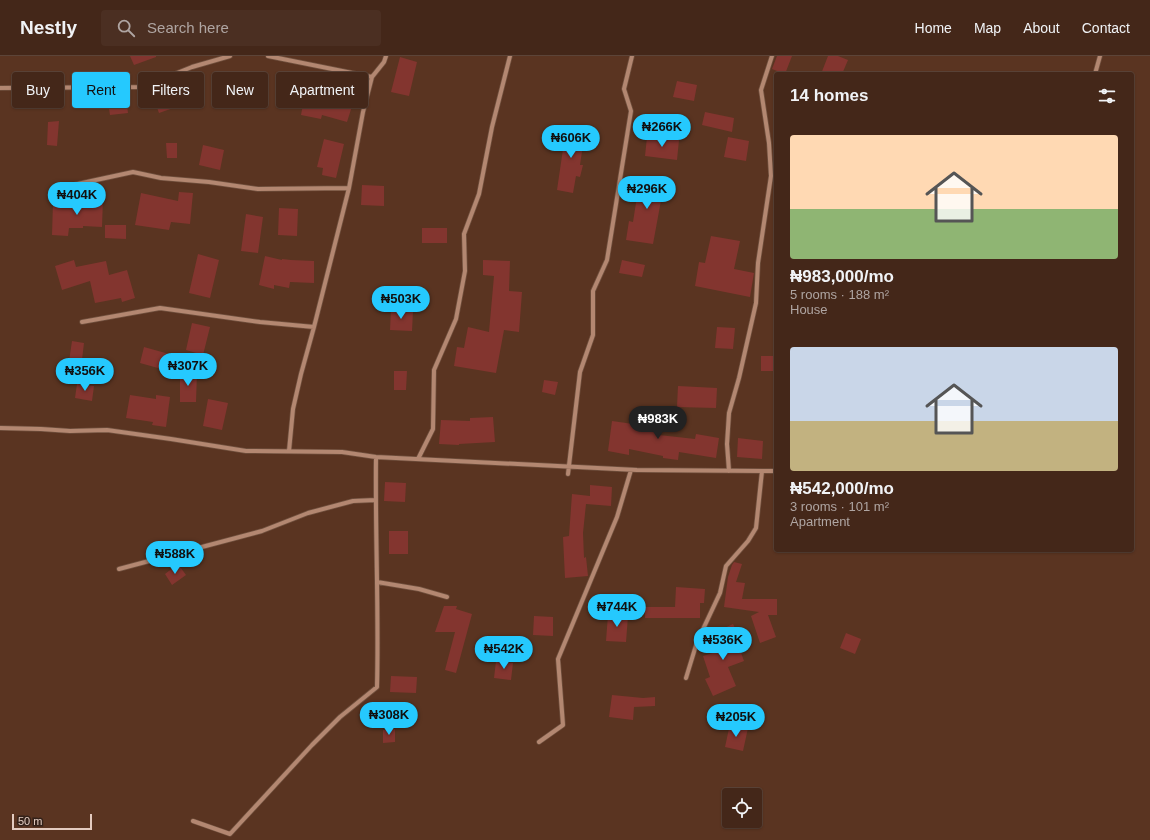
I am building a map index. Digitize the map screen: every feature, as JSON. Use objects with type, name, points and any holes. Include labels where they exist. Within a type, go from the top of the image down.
[{"type":"street","points":[[0,88],[142,87],[192,67],[230,56]]},
{"type":"street","points":[[268,56],[372,77]]},
{"type":"street","points":[[288,451],[293,409],[349,188],[363,112],[372,77],[384,62],[386,56]]},
{"type":"street","points":[[418,459],[432,429],[434,370],[456,319],[465,271],[464,234],[479,194],[492,127],[510,56]]},
{"type":"street","points":[[568,474],[580,372],[593,335],[593,291],[607,260],[631,112],[624,89],[632,56]]},
{"type":"street","points":[[729,471],[727,444],[729,413],[739,378],[756,303],[758,263],[771,176],[769,143],[761,90],[772,56]]},
{"type":"street","points":[[1096,72],[1100,56]]},
{"type":"street","points":[[59,188],[133,172],[161,178],[209,182],[258,190],[349,188]]},
{"type":"street","points":[[82,322],[160,308],[260,322],[314,327]]},
{"type":"street","points":[[0,428],[70,431],[107,430],[246,451],[342,452],[376,457],[631,470],[774,471]]},
{"type":"street","points":[[193,821],[230,834],[312,745],[340,717],[377,687],[378,582],[376,457]]},
{"type":"street","points":[[539,742],[564,725],[558,658],[617,517],[631,470]]},
{"type":"street","points":[[686,678],[697,642],[720,593],[726,566],[748,541],[756,528],[762,471]]},
{"type":"street","points":[[119,569],[262,531],[308,513],[353,501],[376,500]]},
{"type":"street","points":[[378,582],[420,589],[447,597]]},
{"type":"building","points":[[130,56],[156,56],[156,57],[134,65]]},
{"type":"building","points":[[777,56],[792,56],[786,72],[780,72],[772,69]]},
{"type":"building","points":[[828,56],[838,56],[848,60],[843,72],[822,72]]},
{"type":"building","points":[[400,57],[417,62],[409,96],[391,92]]},
{"type":"building","points":[[677,81],[697,85],[694,101],[673,97]]},
{"type":"building","points":[[109,108],[127,108],[128,113],[110,115]]},
{"type":"building","points":[[157,108],[173,108],[159,113]]},
{"type":"building","points":[[302,108],[351,108],[347,122],[322,115],[321,119],[301,115]]},
{"type":"building","points":[[705,112],[734,118],[732,132],[702,125]]},
{"type":"building","points":[[59,121],[57,146],[47,145],[48,122]]},
{"type":"building","points":[[565,128],[585,131],[580,165],[583,165],[580,177],[576,176],[573,193],[557,190],[563,149],[561,148]]},
{"type":"building","points":[[647,137],[679,140],[677,160],[645,156]]},
{"type":"building","points":[[728,137],[749,141],[746,161],[724,157]]},
{"type":"building","points":[[324,139],[344,144],[336,178],[322,175],[323,168],[317,167]]},
{"type":"building","points":[[166,143],[177,143],[177,158],[167,158]]},
{"type":"building","points":[[203,145],[224,150],[220,170],[199,165]]},
{"type":"building","points":[[640,177],[671,182],[669,196],[662,195],[653,244],[626,240],[629,221],[633,222]]},
{"type":"building","points":[[362,185],[384,186],[384,206],[361,205]]},
{"type":"building","points":[[179,192],[193,193],[190,224],[171,222],[169,230],[135,225],[141,193],[178,201]]},
{"type":"building","points":[[92,197],[103,198],[102,227],[83,226],[83,228],[69,228],[68,236],[52,235],[53,202],[76,203],[76,201],[92,201]]},
{"type":"building","points":[[279,208],[298,209],[297,236],[278,235]]},
{"type":"building","points":[[246,214],[263,217],[258,253],[241,251]]},
{"type":"building","points":[[105,225],[126,225],[126,239],[105,238]]},
{"type":"building","points":[[422,228],[447,228],[447,243],[422,243]]},
{"type":"building","points":[[711,236],[740,241],[734,269],[754,273],[750,297],[695,286],[699,262],[705,263]]},
{"type":"building","points":[[198,254],[219,260],[210,298],[189,293]]},
{"type":"building","points":[[265,256],[282,260],[314,261],[314,283],[290,282],[289,288],[274,285],[274,289],[259,285]]},
{"type":"building","points":[[74,260],[76,267],[106,261],[109,275],[127,270],[135,298],[122,302],[121,298],[95,303],[90,281],[62,290],[55,266]]},
{"type":"building","points":[[483,260],[510,261],[509,291],[522,292],[519,332],[504,330],[496,373],[454,366],[457,347],[464,348],[468,327],[489,332],[494,276],[483,275]]},
{"type":"building","points":[[622,260],[645,265],[642,277],[619,273]]},
{"type":"building","points":[[391,309],[413,311],[412,331],[390,330]]},
{"type":"building","points":[[192,323],[210,327],[203,355],[186,350]]},
{"type":"building","points":[[717,327],[735,328],[733,349],[715,348]]},
{"type":"building","points":[[72,341],[84,343],[80,377],[67,375]]},
{"type":"building","points":[[144,347],[169,354],[165,370],[140,363]]},
{"type":"building","points":[[761,356],[774,356],[774,371],[761,371]]},
{"type":"building","points":[[394,371],[407,371],[406,390],[394,390]]},
{"type":"building","points":[[180,372],[197,372],[196,402],[180,402]]},
{"type":"building","points":[[544,380],[558,382],[555,395],[542,392]]},
{"type":"building","points":[[77,384],[94,386],[92,401],[75,398]]},
{"type":"building","points":[[678,386],[717,388],[716,408],[677,407]]},
{"type":"building","points":[[130,395],[156,399],[156,395],[170,397],[166,427],[152,425],[153,422],[126,418]]},
{"type":"building","points":[[208,399],[228,403],[222,430],[203,426]]},
{"type":"building","points":[[643,411],[663,415],[659,435],[695,439],[696,434],[719,438],[716,458],[679,452],[678,460],[663,458],[663,456],[629,449],[629,455],[608,451],[612,421],[640,425]]},
{"type":"building","points":[[493,417],[495,442],[459,445],[439,444],[441,420],[470,421],[470,418]]},
{"type":"building","points":[[738,438],[763,441],[762,459],[737,457]]},
{"type":"building","points":[[385,482],[406,483],[405,502],[384,501]]},
{"type":"building","points":[[590,485],[612,487],[611,506],[586,504],[583,533],[584,558],[586,557],[588,576],[565,578],[563,537],[569,536],[572,494],[590,496]]},
{"type":"building","points":[[389,531],[408,531],[408,554],[389,554]]},
{"type":"building","points":[[734,562],[742,564],[736,582],[745,583],[742,599],[777,599],[777,615],[768,615],[776,637],[760,643],[751,616],[759,612],[724,607],[728,577]]},
{"type":"building","points":[[178,564],[186,575],[172,585],[165,574]]},
{"type":"building","points":[[676,587],[705,589],[704,603],[700,603],[700,618],[645,618],[645,607],[675,607]]},
{"type":"building","points":[[444,606],[457,606],[456,609],[472,614],[456,673],[445,670],[455,632],[435,632]]},
{"type":"building","points":[[608,615],[628,616],[626,642],[606,641]]},
{"type":"building","points":[[534,616],[553,617],[553,636],[533,635]]},
{"type":"building","points":[[733,624],[738,634],[735,636],[744,661],[728,667],[736,686],[713,696],[705,679],[710,677],[703,656],[719,651],[712,634]]},
{"type":"building","points":[[846,633],[861,639],[855,654],[840,648]]},
{"type":"building","points":[[496,661],[513,663],[511,680],[494,678]]},
{"type":"building","points":[[391,676],[417,677],[416,693],[390,692]]},
{"type":"building","points":[[612,695],[643,698],[655,697],[655,706],[634,707],[633,720],[609,717]]},
{"type":"building","points":[[730,724],[748,728],[743,751],[725,747]]},
{"type":"building","points":[[395,729],[395,742],[383,743],[383,730]]}]
